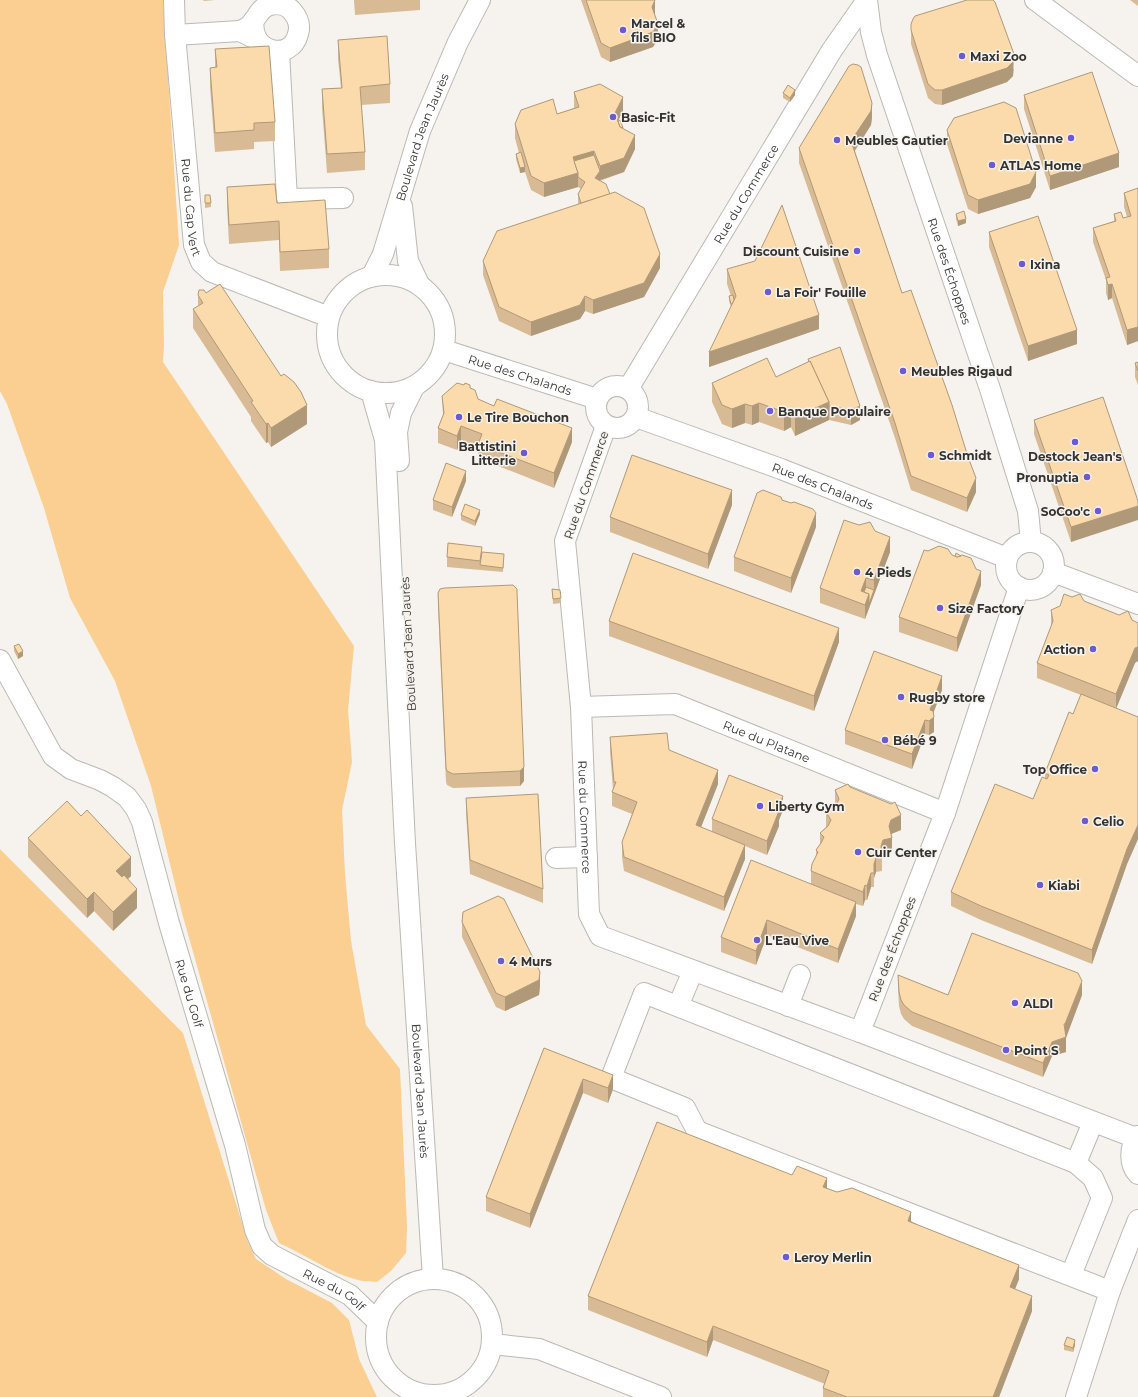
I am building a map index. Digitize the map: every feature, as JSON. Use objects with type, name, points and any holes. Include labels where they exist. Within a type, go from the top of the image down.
[{"type":"street","name":"Rue du Cap Vert","points":[[174,0],[175,34],[194,245],[201,262],[212,272],[329,317]]},
{"type":"street","name":"Boulevard Jean Jaurès","points":[[372,276],[383,254],[420,131],[458,42],[480,0]]},
{"type":"street","name":"Rue du Commerce","points":[[628,389],[832,50],[867,0]]},
{"type":"street","name":"Rue des Échoppes","points":[[867,0],[871,32],[877,55],[990,388],[1028,511],[1031,542]]},
{"type":"street","points":[[1035,0],[1138,76]]},
{"type":"street","points":[[285,3],[296,15],[300,30],[293,44],[279,51],[266,49],[251,30],[258,14],[263,8],[269,5],[285,3]]},
{"type":"street","points":[[175,34],[251,30]]},
{"type":"street","points":[[279,51],[287,199],[343,198]]},
{"type":"street","points":[[401,196],[408,261],[419,284]]},
{"type":"street","points":[[388,274],[404,277],[419,284],[433,297],[442,313],[446,331],[444,350],[438,364],[427,377],[414,387],[400,392],[386,393],[371,391],[354,383],[340,371],[331,354],[327,336],[329,317],[336,303],[345,291],[357,282],[372,276],[388,274]]},
{"type":"street","name":"Rue des Chalands","points":[[444,350],[597,399]]},
{"type":"street","points":[[623,386],[628,389],[637,399],[638,411],[636,417],[632,423],[620,428],[606,426],[598,417],[596,411],[597,399],[600,394],[610,387],[623,386]]},
{"type":"street","name":"Boulevard Jean Jaurès","points":[[409,904],[416,871],[415,776],[397,432],[400,413],[414,387]]},
{"type":"street","name":"Boulevard Jean Jaurès","points":[[371,391],[385,440],[409,904],[433,1279]]},
{"type":"street","name":"Rue des Chalands","points":[[636,417],[781,469],[1007,558]]},
{"type":"street","name":"Rue du Commerce","points":[[606,426],[565,541],[581,707],[589,914],[600,936],[860,1032]]},
{"type":"street","points":[[1031,542],[1038,543],[1050,552],[1054,565],[1053,572],[1046,584],[1040,588],[1026,589],[1019,587],[1012,582],[1006,567],[1007,558],[1016,546],[1031,542]]},
{"type":"street","points":[[1053,572],[1138,604]]},
{"type":"street","name":"Rue des Échoppes","points":[[860,1032],[945,813],[1019,587]]},
{"type":"street","name":"Rue du Golf","points":[[0,660],[53,756],[71,769],[100,780],[127,797],[136,809],[142,822],[169,923],[235,1145],[255,1230],[262,1246],[272,1255],[350,1295],[378,1322]]},
{"type":"street","name":"Rue du Platane","points":[[581,707],[675,704],[945,813]]},
{"type":"street","points":[[556,858],[587,857]]},
{"type":"street","points":[[678,1006],[693,971]]},
{"type":"street","points":[[788,1006],[800,976]]},
{"type":"street","points":[[1071,1275],[1102,1198],[1093,1178],[1076,1163],[644,993],[611,1078],[685,1108],[697,1131],[1071,1275],[1110,1290]]},
{"type":"street","points":[[860,1032],[1093,1122],[1137,1137],[1132,1149],[1131,1160],[1135,1171],[1138,1174]]},
{"type":"street","points":[[1076,1163],[1093,1122]]},
{"type":"street","points":[[1076,1397],[1110,1290],[1138,1220]]},
{"type":"street","points":[[433,1279],[453,1282],[470,1291],[483,1306],[491,1324],[492,1344],[487,1362],[477,1377],[461,1393],[426,1396],[407,1389],[391,1377],[381,1360],[376,1341],[378,1322],[385,1305],[398,1291],[415,1282],[433,1279]]},
{"type":"street","points":[[492,1344],[538,1349],[661,1397]]},
{"type":"shaded area","points":[[0,0],[163,0],[179,245],[163,292],[163,362],[354,646],[348,710],[352,762],[342,810],[345,874],[351,941],[366,1025],[400,1069],[407,1227],[406,1253],[391,1271],[377,1282],[360,1281],[348,1277],[279,1243],[266,1210],[182,913],[151,786],[115,681],[70,598],[44,508],[7,404],[0,391]]},
{"type":"shaded area","points":[[0,849],[183,1033],[248,1242],[256,1259],[286,1279],[332,1303],[349,1320],[359,1359],[377,1397],[0,1397]]},
{"type":"building","name":"Marcel & fils BIO","points":[[586,0],[655,0],[652,7],[658,24],[653,32],[610,48],[601,43]]},
{"type":"building","name":"Maxi Zoo","points":[[967,0],[993,0],[995,2],[1014,54],[1013,62],[1007,68],[942,90],[935,90],[928,84],[911,30],[911,24],[915,16]]},
{"type":"building","points":[[387,36],[390,84],[360,87],[365,152],[327,154],[322,89],[342,88],[338,40]]},
{"type":"building","points":[[269,46],[275,122],[254,123],[254,130],[215,133],[210,68],[217,67],[215,49]]},
{"type":"building","points":[[853,64],[861,67],[872,103],[871,111],[851,141],[902,293],[911,290],[976,478],[967,498],[911,476],[895,423],[799,148],[849,66]]},
{"type":"building","name":"Devianne","points":[[1092,72],[1119,153],[1050,176],[1024,95]]},
{"type":"building","points":[[600,84],[623,97],[615,113],[620,127],[635,135],[624,158],[600,166],[594,151],[573,157],[578,173],[544,183],[531,176],[515,124],[521,110],[553,99],[557,114],[579,107],[574,92]]},
{"type":"building","points":[[788,85],[795,90],[790,98],[783,93]]},
{"type":"building","name":"ATLAS Home","points":[[1004,102],[1016,108],[1036,172],[1030,184],[978,200],[968,195],[947,130],[954,118]]},
{"type":"building","points":[[620,120],[623,128],[620,127],[618,121]]},
{"type":"building","points":[[521,152],[525,167],[520,168],[516,154]]},
{"type":"building","points":[[594,155],[600,171],[595,178],[606,184],[610,194],[581,203],[578,194],[585,182],[578,177],[574,161]]},
{"type":"building","points":[[275,184],[277,203],[325,200],[329,249],[280,252],[279,221],[229,225],[227,187]]},
{"type":"building","points":[[1138,188],[1138,327],[1127,330],[1112,284],[1108,285],[1106,278],[1110,277],[1093,228],[1116,221],[1114,214],[1121,212],[1123,218],[1131,216],[1124,193]]},
{"type":"building","points":[[615,192],[644,208],[660,254],[644,283],[593,300],[585,296],[580,305],[531,322],[499,307],[483,261],[497,231]]},
{"type":"building","points":[[205,195],[210,195],[211,203],[205,203]]},
{"type":"building","name":"La Foir' Fouille","points":[[782,205],[819,315],[709,352],[736,296],[727,269],[755,261]]},
{"type":"building","points":[[964,211],[966,219],[958,221],[956,214]]},
{"type":"building","points":[[1038,216],[1077,330],[1028,346],[989,232]]},
{"type":"building","points":[[220,284],[281,376],[284,374],[294,382],[307,405],[271,428],[268,423],[266,424],[251,402],[253,401],[193,309],[203,303],[198,295],[199,290],[204,290],[206,293]]},
{"type":"building","points":[[733,295],[734,300],[731,304],[729,296]]},
{"type":"building","points":[[840,347],[860,406],[851,410],[829,406],[829,402],[808,359]]},
{"type":"building","points":[[767,358],[776,377],[810,361],[829,402],[795,417],[791,409],[784,412],[759,403],[752,406],[745,404],[732,409],[722,405],[712,383]]},
{"type":"building","points":[[1138,362],[1138,371],[1135,363]]},
{"type":"building","points":[[457,383],[464,385],[465,383],[470,385],[470,388],[475,390],[478,399],[494,406],[497,399],[572,428],[554,473],[478,444],[482,434],[461,426],[457,436],[438,428],[444,413],[442,396]]},
{"type":"building","points":[[1103,397],[1138,501],[1138,506],[1071,527],[1034,420]]},
{"type":"building","points":[[632,455],[732,490],[708,554],[610,517]]},
{"type":"building","points":[[446,463],[466,471],[452,507],[433,500]]},
{"type":"building","points":[[763,490],[781,497],[782,500],[791,503],[794,502],[813,509],[816,513],[791,578],[734,557],[757,493]]},
{"type":"building","points":[[465,504],[480,510],[475,521],[461,515]]},
{"type":"building","name":"4 Pieds","points":[[844,520],[859,525],[870,522],[875,531],[890,537],[874,580],[866,578],[861,591],[869,594],[865,605],[820,588]]},
{"type":"building","points":[[448,543],[482,547],[480,561],[447,557]]},
{"type":"building","name":"Size Factory","points":[[939,546],[948,549],[952,555],[957,557],[962,555],[971,558],[976,569],[981,571],[957,638],[899,617],[924,550],[928,551]]},
{"type":"building","points":[[482,552],[504,554],[503,568],[480,565]]},
{"type":"building","points":[[633,553],[839,628],[814,696],[609,621]]},
{"type":"building","points":[[956,553],[961,556],[955,556]]},
{"type":"building","points":[[513,585],[517,589],[524,767],[520,771],[453,774],[447,771],[446,768],[438,593],[440,589],[444,588]]},
{"type":"building","points":[[866,587],[874,590],[869,604],[869,594],[864,592]]},
{"type":"building","points":[[552,589],[560,590],[561,598],[553,599]]},
{"type":"building","name":"Action","points":[[1064,594],[1072,597],[1080,594],[1084,601],[1119,615],[1128,611],[1132,620],[1138,623],[1138,647],[1135,648],[1116,694],[1037,663],[1053,621],[1051,610],[1060,606]]},
{"type":"building","points":[[19,644],[23,651],[18,654],[14,646]]},
{"type":"building","points":[[874,651],[942,676],[930,710],[933,711],[934,717],[929,721],[925,720],[912,754],[845,730]]},
{"type":"building","points":[[1081,694],[1138,717],[1138,825],[1127,849],[1092,950],[981,906],[951,892],[995,784],[1033,799],[1042,777],[1047,779],[1049,775],[1045,773],[1069,712],[1073,714]]},
{"type":"building","points":[[667,733],[669,750],[718,770],[696,825],[745,845],[724,897],[624,857],[622,842],[637,802],[612,792],[616,782],[614,782],[610,737]]},
{"type":"building","points":[[729,775],[783,796],[777,810],[779,811],[767,841],[712,819]]},
{"type":"building","name":"Cuir Center","points":[[848,784],[850,787],[891,804],[895,802],[901,815],[891,820],[889,826],[892,838],[883,840],[881,846],[882,857],[876,858],[874,873],[871,873],[867,886],[865,885],[863,892],[811,871],[812,864],[818,852],[816,850],[824,837],[820,833],[828,826],[831,820],[826,812],[836,805],[839,799],[835,790]]},
{"type":"building","points":[[538,794],[543,889],[470,860],[466,798]]},
{"type":"building","points":[[67,801],[81,816],[87,810],[131,857],[116,871],[122,877],[124,875],[137,889],[113,912],[94,892],[87,899],[28,838]]},
{"type":"building","points":[[751,860],[856,902],[838,949],[767,920],[756,951],[721,937]]},
{"type":"building","name":"4 Murs","points":[[498,896],[504,899],[540,972],[539,980],[505,997],[496,993],[462,922],[463,912]]},
{"type":"building","name":"ALDI","points":[[972,933],[1078,973],[1082,981],[1064,1024],[1066,1037],[1052,1042],[1043,1063],[912,1012],[901,1000],[898,975],[948,995]]},
{"type":"building","points":[[544,1048],[613,1075],[608,1088],[583,1079],[530,1214],[486,1197]]},
{"type":"building","name":"Leroy Merlin","points":[[657,1122],[792,1175],[797,1166],[827,1178],[823,1187],[837,1192],[852,1188],[911,1212],[908,1221],[1019,1265],[1010,1287],[1032,1296],[993,1397],[847,1397],[823,1388],[829,1371],[713,1326],[707,1342],[588,1296]]},
{"type":"building","points":[[1067,1337],[1075,1340],[1073,1348],[1064,1345]]},
{"type":"place","name":"Marcel & fils BIO","points":[[623,30]]},
{"type":"place","name":"Maxi Zoo","points":[[962,56]]},
{"type":"place","name":"Basic-Fit","points":[[613,117]]},
{"type":"place","name":"Devianne","points":[[1071,138]]},
{"type":"place","name":"Meubles Gautier","points":[[837,140]]},
{"type":"place","name":"ATLAS Home","points":[[992,165]]},
{"type":"place","name":"Discount Cuisine","points":[[857,251]]},
{"type":"place","name":"Ixina","points":[[1022,264]]},
{"type":"place","name":"La Foir' Fouille","points":[[768,292]]},
{"type":"place","name":"Meubles Rigaud","points":[[903,371]]},
{"type":"place","name":"Banque Populaire","points":[[770,411]]},
{"type":"place","name":"Le Tire Bouchon","points":[[459,417]]},
{"type":"place","name":"Destock Jean's","points":[[1075,442]]},
{"type":"place","name":"Battistini Litterie","points":[[524,453]]},
{"type":"place","name":"Schmidt","points":[[931,455]]},
{"type":"place","name":"Pronuptia","points":[[1087,477]]},
{"type":"place","name":"SoCoo'c","points":[[1098,511]]},
{"type":"place","name":"4 Pieds","points":[[857,572]]},
{"type":"place","name":"Size Factory","points":[[940,608]]},
{"type":"place","name":"Action","points":[[1093,649]]},
{"type":"place","name":"Rugby store","points":[[901,697]]},
{"type":"place","name":"Bébé 9","points":[[885,740]]},
{"type":"place","name":"Top Office","points":[[1095,769]]},
{"type":"place","name":"Liberty Gym","points":[[760,806]]},
{"type":"place","name":"Celio","points":[[1085,821]]},
{"type":"place","name":"Cuir Center","points":[[858,852]]},
{"type":"place","name":"Kiabi","points":[[1040,885]]},
{"type":"place","name":"L'Eau Vive","points":[[757,940]]},
{"type":"place","name":"4 Murs","points":[[501,961]]},
{"type":"place","name":"ALDI","points":[[1015,1003]]},
{"type":"place","name":"Point S","points":[[1006,1050]]},
{"type":"place","name":"Leroy Merlin","points":[[786,1257]]}]
